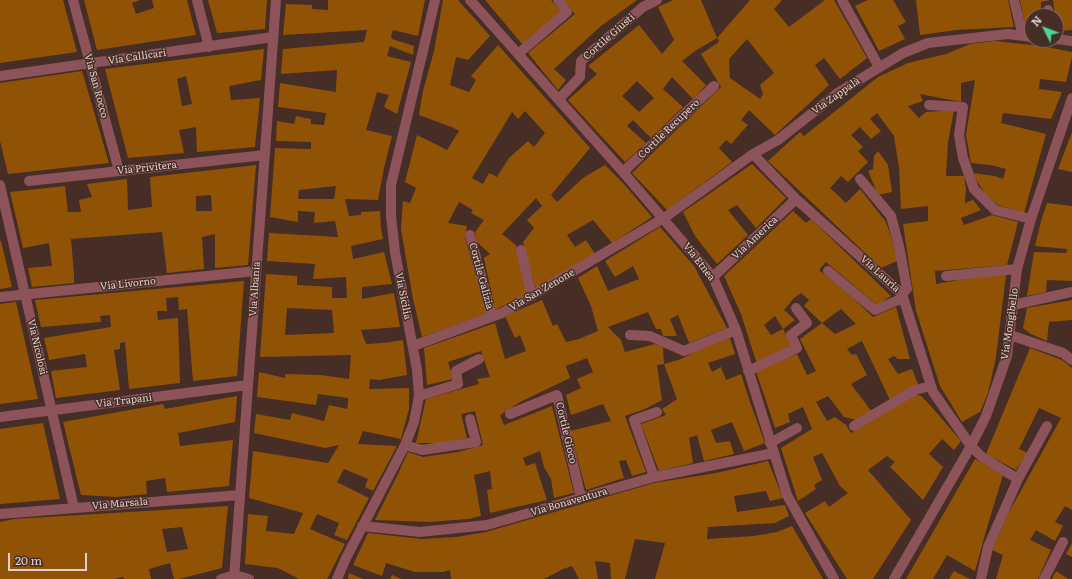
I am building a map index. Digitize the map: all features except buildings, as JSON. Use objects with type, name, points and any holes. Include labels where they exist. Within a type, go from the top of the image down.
[{"type":"street","name":"Via San Rocco","points":[[73,0],[119,172]]},
{"type":"street","points":[[197,0],[209,47]]},
{"type":"street","name":"Via Albania","points":[[234,577],[276,0]]},
{"type":"street","name":"Via Sicilia","points":[[337,579],[362,526],[405,445],[414,422],[419,396],[413,346],[394,252],[391,216],[391,185],[435,0]]},
{"type":"street","name":"Via Etnea","points":[[470,0],[664,218],[712,277],[736,330],[770,443],[788,496],[834,579]]},
{"type":"street","points":[[518,54],[567,12],[558,0]]},
{"type":"street","name":"Cortile Giusti","points":[[559,99],[580,77],[581,61],[643,8],[657,0]]},
{"type":"street","points":[[842,0],[879,67]]},
{"type":"street","points":[[1014,0],[1024,28]]},
{"type":"street","name":"Via Zappalà","points":[[664,218],[753,154],[778,140],[840,92],[903,53],[928,43],[1008,34],[1024,36]]},
{"type":"street","name":"Via Callicari","points":[[0,76],[274,37]]},
{"type":"street","name":"Cortile Recupero","points":[[623,172],[714,86]]},
{"type":"street","name":"Via Mongibello","points":[[894,579],[971,446],[986,416],[1007,356],[1018,269],[1031,219],[1072,98]]},
{"type":"street","points":[[929,105],[963,107],[959,135],[962,158],[974,189],[995,210],[1031,219]]},
{"type":"street","name":"Via Lauria","points":[[753,154],[796,199],[902,296],[933,392],[971,446],[982,457],[1018,479]]},
{"type":"street","name":"Via Privitera","points":[[28,181],[265,155]]},
{"type":"street","points":[[828,271],[875,310],[902,296],[907,289],[900,246],[891,216],[860,179]]},
{"type":"street","name":"Via Nicolosi","points":[[0,185],[74,508]]},
{"type":"street","name":"Via America","points":[[712,277],[796,199]]},
{"type":"street","name":"Via San Zenone","points":[[413,346],[502,313],[664,218]]},
{"type":"street","name":"Cortile Galizia","points":[[470,235],[492,317]]},
{"type":"street","points":[[520,250],[532,296]]},
{"type":"street","points":[[946,276],[1018,269]]},
{"type":"street","name":"Via Livorno","points":[[0,297],[256,271]]},
{"type":"street","points":[[1013,305],[1072,292]]},
{"type":"street","points":[[748,371],[797,348],[791,335],[807,324],[796,308]]},
{"type":"street","points":[[630,335],[650,336],[684,351],[736,330]]},
{"type":"street","points":[[1010,335],[1063,353],[1072,360]]},
{"type":"street","points":[[419,396],[458,384],[456,371],[479,359]]},
{"type":"street","name":"Via Trapani","points":[[0,417],[248,385]]},
{"type":"street","points":[[854,426],[915,390],[931,386]]},
{"type":"street","name":"Cortile Gioco","points":[[510,414],[557,395],[581,498]]},
{"type":"street","points":[[654,477],[634,420],[656,412]]},
{"type":"street","points":[[405,445],[422,450],[476,442],[470,419]]},
{"type":"street","points":[[981,579],[988,546],[1018,479],[1047,426]]},
{"type":"street","points":[[770,443],[796,428]]},
{"type":"street","name":"Via Bonaventura","points":[[362,526],[420,532],[487,525],[654,477],[774,453]]},
{"type":"street","name":"Via Marsala","points":[[0,514],[240,495]]},
{"type":"street","points":[[1044,579],[1063,542]]},
{"type":"street","points":[[221,579],[234,577],[249,579]]}]
